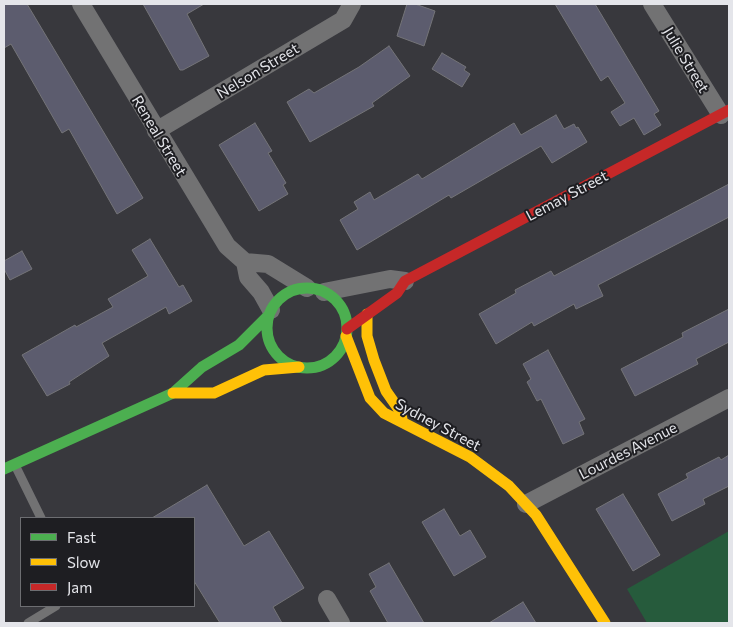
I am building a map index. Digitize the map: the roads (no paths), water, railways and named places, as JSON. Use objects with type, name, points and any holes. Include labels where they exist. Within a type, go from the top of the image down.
[{"type":"street","name":"Reneal Street","points":[[80,4],[227,246],[245,262],[248,277],[261,292],[270,313]]},
{"type":"street","name":"Nelson Street","points":[[156,131],[342,20],[352,4]]},
{"type":"street","name":"Julie Street","points":[[652,4],[725,113]]},
{"type":"street","name":"Lemay Street","points":[[347,333],[367,314],[397,293],[405,281],[725,113]]},
{"type":"street","points":[[173,393],[214,393],[264,370],[315,366],[330,360],[342,348],[347,333],[342,308],[337,301],[268,264],[245,262]]},
{"type":"street","name":"Lemay Street","points":[[316,290],[390,279],[405,281]]},
{"type":"street","points":[[9,466],[173,393],[202,367],[239,345],[270,313],[284,295],[316,290]]},
{"type":"street","points":[[270,313],[268,331],[272,347],[284,360],[298,366]]},
{"type":"street","points":[[367,314],[367,336],[374,360],[386,391],[400,411],[403,424]]},
{"type":"street","name":"Sydney Street","points":[[347,333],[370,398],[384,413],[470,457],[509,486],[536,515],[605,623]]},
{"type":"street","name":"Lourdes Avenue","points":[[526,504],[729,398]]},
{"type":"street","points":[[327,599],[341,623]]},
{"type":"lane","points":[[9,466],[40,517]]},
{"type":"lane","points":[[28,623],[54,607]]}]
